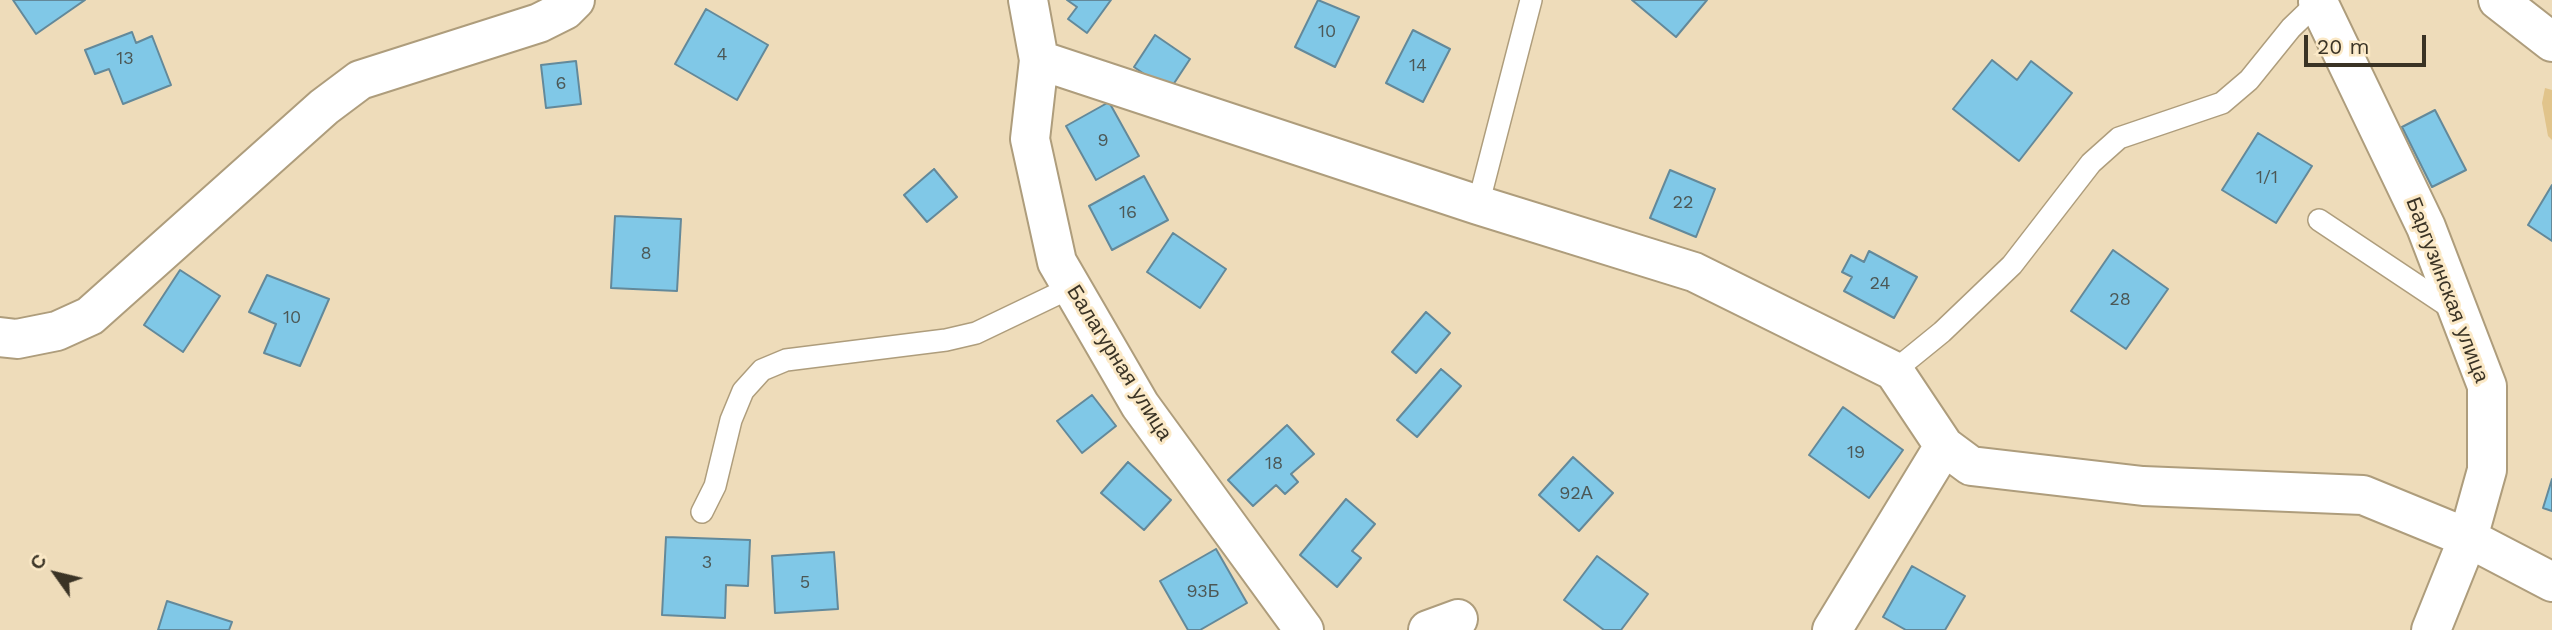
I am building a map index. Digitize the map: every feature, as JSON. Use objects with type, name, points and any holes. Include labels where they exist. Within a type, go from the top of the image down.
[{"type":"street","points":[[0,337],[17,339],[57,331],[90,316],[324,107],[360,80],[539,23],[565,10],[575,0]]},
{"type":"street","name":"Балагурная улица","points":[[1027,0],[1039,60],[1030,139],[1057,261],[1140,405],[1304,630]]},
{"type":"street","points":[[2498,0],[2552,42]]},
{"type":"street","name":"Баргузинская улица","points":[[2319,1],[2426,227],[2487,386],[2487,470],[2468,538],[2431,630]]},
{"type":"street","points":[[1039,60],[1478,205],[1694,272],[1894,371],[1944,446],[1971,466],[2143,486],[2363,495],[2468,538],[2552,582]]},
{"type":"street","points":[[1832,630],[1944,446]]},
{"type":"lane","points":[[1478,205],[1531,0]]},
{"type":"lane","points":[[1894,371],[1942,331],[2012,265],[2091,163],[2119,138],[2222,103],[2249,80],[2291,28],[2319,1]]},
{"type":"lane","points":[[2319,220],[2459,313]]},
{"type":"lane","points":[[702,512],[715,486],[732,420],[743,391],[762,370],[786,359],[946,340],[975,333],[1072,287]]},
{"type":"shaded area","points":[[2545,88],[2552,90],[2552,140],[2548,136],[2542,103]]},
{"type":"building","points":[[13,0],[85,0],[36,34]]},
{"type":"building","points":[[1067,0],[1111,0],[1087,33],[1068,19],[1077,7]]},
{"type":"building","points":[[1318,0],[1359,17],[1335,67],[1295,47]]},
{"type":"building","points":[[1632,0],[1707,0],[1676,37]]},
{"type":"building","points":[[706,9],[768,45],[737,100],[675,64]]},
{"type":"building","points":[[1413,30],[1450,49],[1423,102],[1386,83]]},
{"type":"building","points":[[132,32],[136,43],[152,36],[171,85],[123,104],[109,69],[95,74],[85,50]]},
{"type":"building","points":[[1155,35],[1190,59],[1169,91],[1134,67]]},
{"type":"building","points":[[1992,60],[2017,80],[2031,61],[2072,93],[2019,161],[1953,109]]},
{"type":"building","points":[[576,61],[581,104],[546,108],[541,65]]},
{"type":"building","points":[[1109,102],[1139,156],[1096,180],[1066,126]]},
{"type":"building","points":[[2435,110],[2466,170],[2432,187],[2402,127]]},
{"type":"building","points":[[2258,133],[2312,166],[2276,223],[2222,190]]},
{"type":"building","points":[[934,169],[957,197],[927,222],[904,195]]},
{"type":"building","points":[[1670,170],[1715,189],[1696,237],[1650,218]]},
{"type":"building","points":[[1144,176],[1168,220],[1112,250],[1089,206]]},
{"type":"building","points":[[2552,185],[2552,241],[2528,225]]},
{"type":"building","points":[[615,216],[681,219],[677,291],[611,288]]},
{"type":"building","points":[[1173,233],[1226,269],[1200,308],[1147,272]]},
{"type":"building","points":[[2113,250],[2168,289],[2126,349],[2071,311]]},
{"type":"building","points":[[1869,251],[1917,277],[1894,318],[1844,291],[1852,277],[1842,272],[1851,255],[1864,262]]},
{"type":"building","points":[[180,270],[220,296],[183,352],[144,325]]},
{"type":"building","points":[[267,275],[329,299],[300,366],[264,353],[276,324],[249,312]]},
{"type":"building","points":[[1426,312],[1450,333],[1416,373],[1392,352]]},
{"type":"building","points":[[1441,369],[1461,386],[1417,437],[1397,420]]},
{"type":"building","points":[[1092,395],[1116,426],[1082,453],[1057,421]]},
{"type":"building","points":[[1843,407],[1903,450],[1869,498],[1809,455]]},
{"type":"building","points":[[1287,425],[1314,454],[1291,474],[1298,482],[1285,494],[1276,485],[1253,506],[1228,480]]},
{"type":"building","points":[[1573,457],[1613,493],[1579,531],[1539,495]]},
{"type":"building","points":[[1128,462],[1171,500],[1144,530],[1101,493]]},
{"type":"building","points":[[2552,479],[2552,511],[2543,508]]},
{"type":"building","points":[[1346,499],[1375,524],[1352,551],[1361,558],[1337,587],[1300,555]]},
{"type":"building","points":[[666,537],[750,540],[748,586],[726,585],[725,618],[662,615]]},
{"type":"building","points":[[1216,549],[1247,603],[1200,630],[1188,630],[1160,581]]},
{"type":"building","points":[[834,552],[838,609],[775,613],[772,556]]},
{"type":"building","points":[[1597,556],[1648,594],[1621,630],[1604,630],[1564,600]]},
{"type":"building","points":[[1912,566],[1965,596],[1945,630],[1906,630],[1883,617]]},
{"type":"building","points":[[167,601],[232,622],[229,630],[158,630]]}]
